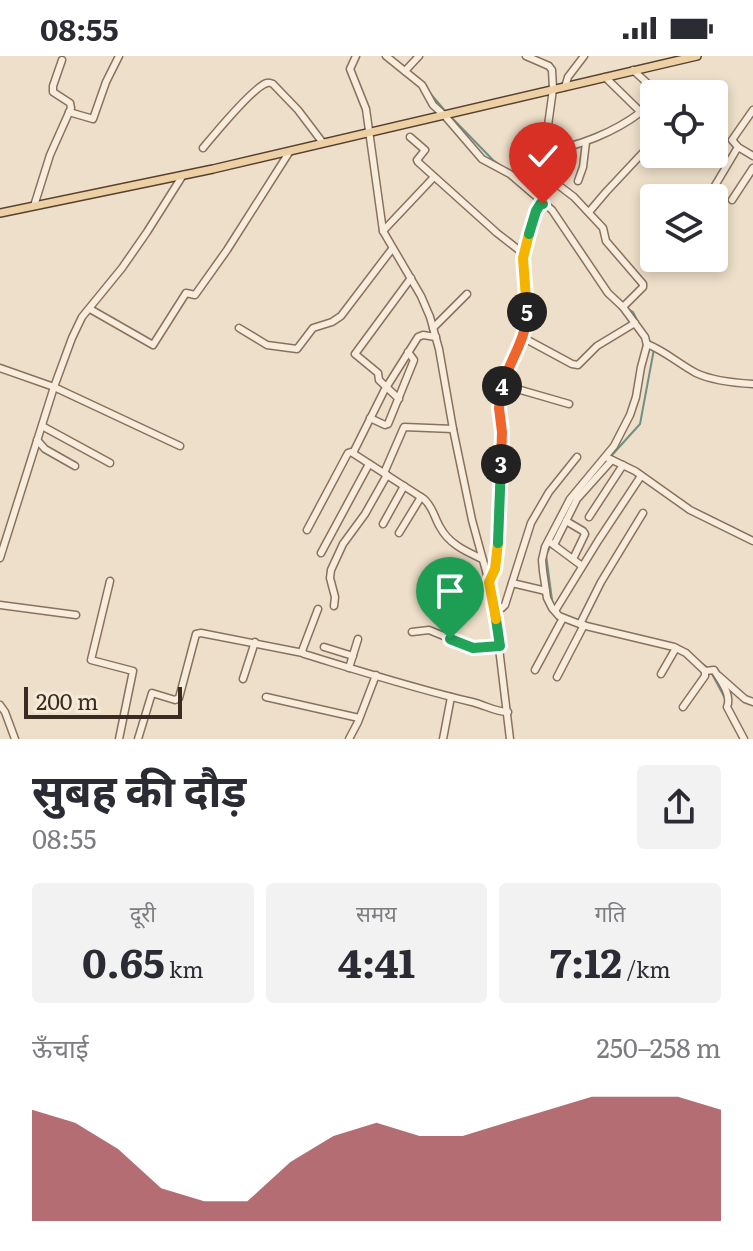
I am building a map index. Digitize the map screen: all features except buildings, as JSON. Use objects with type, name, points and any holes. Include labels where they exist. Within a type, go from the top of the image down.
[{"type":"main road","points":[[0,213],[290,151],[697,56]]},
{"type":"street","points":[[69,112],[93,119],[119,56]]},
{"type":"street","points":[[356,56],[350,74],[363,99],[371,132],[383,231],[411,278],[436,337],[453,429],[495,610],[510,739]]},
{"type":"street","points":[[386,56],[422,85],[432,104],[449,115],[482,159],[510,174],[553,212],[608,293],[624,305],[650,345],[704,376],[753,384]]},
{"type":"street","points":[[406,70],[419,56]]},
{"type":"street","points":[[489,582],[495,569],[498,545],[502,439],[499,400],[526,328],[524,254],[536,211],[553,181],[546,133],[553,89],[552,70],[545,60],[526,56]]},
{"type":"street","points":[[565,87],[568,77],[584,56]]},
{"type":"street","points":[[34,206],[50,155],[69,112],[70,103],[53,92],[62,60]]},
{"type":"street","points":[[633,70],[644,80]]},
{"type":"street","points":[[605,77],[640,111]]},
{"type":"street","points":[[203,148],[224,122],[267,83],[273,84],[298,110],[323,143]]},
{"type":"street","points":[[753,110],[733,138],[738,147],[753,156]]},
{"type":"street","points":[[548,153],[619,128],[640,113]]},
{"type":"street","points":[[410,137],[425,150],[418,162],[524,254]]},
{"type":"street","points":[[578,181],[586,142]]},
{"type":"street","points":[[716,184],[738,147]]},
{"type":"street","points":[[90,309],[153,345],[186,293],[195,295],[227,250],[290,151]]},
{"type":"street","points":[[589,212],[640,156]]},
{"type":"street","points":[[732,200],[753,168]]},
{"type":"street","points":[[0,558],[54,387],[82,317],[122,268],[183,175]]},
{"type":"street","points":[[383,231],[434,177]]},
{"type":"street","points":[[553,181],[568,191],[603,228],[606,241],[643,284],[624,305]]},
{"type":"street","points":[[239,328],[269,346],[297,349],[313,328],[341,316],[392,249]]},
{"type":"street","points":[[399,399],[378,380],[378,373],[355,354],[411,278]]},
{"type":"street","points":[[433,328],[467,294]]},
{"type":"street","points":[[522,337],[576,365],[584,361],[597,346],[635,323]]},
{"type":"street","points":[[353,453],[408,352],[421,335],[436,337]]},
{"type":"street","points":[[551,543],[577,499],[609,459],[619,439],[634,405],[650,345]]},
{"type":"street","points":[[370,418],[387,425],[414,360],[408,352]]},
{"type":"street","points":[[0,368],[54,387],[180,446]]},
{"type":"street","points":[[503,385],[569,404]]},
{"type":"street","points":[[42,426],[110,463]]},
{"type":"street","points":[[334,606],[331,570],[343,544],[369,508],[404,427],[453,429]]},
{"type":"street","points":[[37,440],[45,449],[75,466]]},
{"type":"street","points":[[307,530],[348,453],[353,453],[421,497],[432,507],[440,528],[453,544],[482,559]]},
{"type":"street","points":[[495,610],[504,607],[531,523],[549,492],[577,457]]},
{"type":"street","points":[[609,459],[641,476],[690,510],[753,541]]},
{"type":"street","points":[[609,459],[572,496],[542,560],[549,602],[563,618],[676,648],[753,702]]},
{"type":"street","points":[[321,553],[369,464]]},
{"type":"street","points":[[589,517],[623,465]]},
{"type":"street","points":[[555,610],[641,476]]},
{"type":"street","points":[[383,524],[404,486]]},
{"type":"street","points":[[399,533],[421,497]]},
{"type":"street","points":[[557,677],[601,582],[643,513]]},
{"type":"street","points":[[339,518],[355,528]]},
{"type":"street","points":[[566,521],[585,534],[573,559]]},
{"type":"street","points":[[551,543],[582,566]]},
{"type":"street","points":[[110,581],[91,660],[133,671],[119,739]]},
{"type":"street","points":[[512,583],[546,591]]},
{"type":"street","points":[[0,605],[76,615]]},
{"type":"street","points":[[303,653],[318,609]]},
{"type":"street","points":[[535,670],[563,618]]},
{"type":"street","points":[[412,632],[429,630],[470,647],[500,646]]},
{"type":"street","points":[[138,739],[152,693],[175,700],[179,698],[196,634],[201,633],[303,653],[508,712]]},
{"type":"street","points":[[349,668],[358,639]]},
{"type":"street","points":[[243,679],[255,642]]},
{"type":"street","points":[[324,647],[353,656]]},
{"type":"street","points":[[661,674],[676,648]]},
{"type":"street","points":[[710,671],[728,695],[728,704],[744,739]]},
{"type":"street","points":[[683,707],[710,671]]},
{"type":"street","points":[[349,739],[376,675]]},
{"type":"street","points":[[266,697],[359,718]]},
{"type":"street","points":[[443,739],[451,697]]},
{"type":"street","points":[[0,705],[15,739]]},
{"type":"street","points":[[0,731],[12,731]]},
{"type":"waterway","points":[[429,92],[446,112]]},
{"type":"waterway","points":[[450,116],[503,167]]},
{"type":"waterway","points":[[628,309],[640,326]]},
{"type":"waterway","points":[[594,475],[640,424],[654,349]]},
{"type":"waterway","points":[[552,600],[546,555],[572,502]]},
{"type":"waterway","points":[[694,657],[708,668]]},
{"type":"waterway","points":[[712,674],[726,700]]},
{"type":"route","points":[[450,639],[473,648],[500,646],[489,582],[495,569],[498,545],[502,439],[499,400],[526,328],[524,254],[536,211],[543,204]]}]
